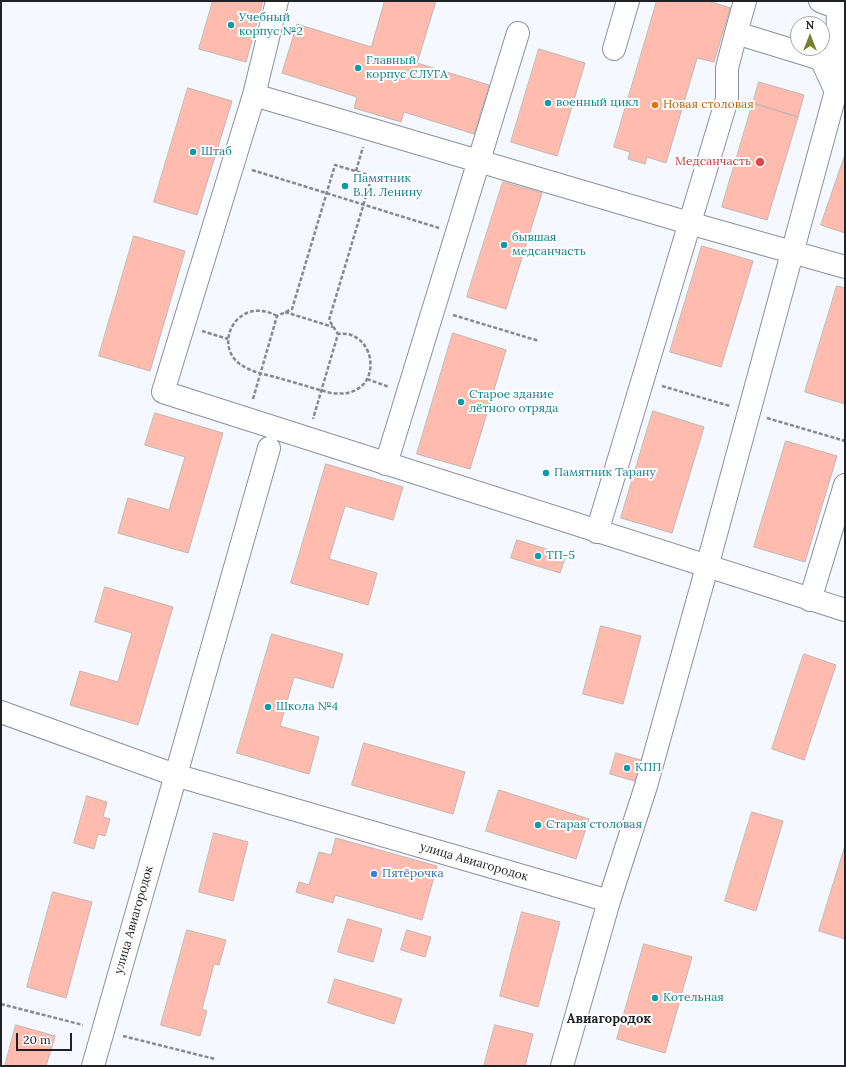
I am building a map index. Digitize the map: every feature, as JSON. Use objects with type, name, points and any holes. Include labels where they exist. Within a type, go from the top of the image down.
[{"type":"street","points":[[277,1],[254,95],[163,392],[597,532],[845,610]]},
{"type":"street","points":[[614,49],[628,1]]},
{"type":"street","points":[[597,532],[727,99],[726,68],[745,1]]},
{"type":"street","points":[[562,1066],[609,901],[646,786],[836,91],[833,3]]},
{"type":"street","points":[[736,32],[821,59],[836,91]]},
{"type":"street","points":[[386,464],[518,33]]},
{"type":"street","points":[[254,95],[689,223],[845,267]]},
{"type":"street","points":[[175,775],[269,448]]},
{"type":"street","points":[[810,600],[845,485]]},
{"type":"street","name":"улица Авиагородок","points":[[1,712],[175,775],[609,901]]},
{"type":"street","name":"улица Авиагородок","points":[[93,1066],[175,775]]},
{"type":"path","points":[[356,171],[369,129]]},
{"type":"path","points":[[233,164],[456,233]]},
{"type":"path","points":[[247,419],[277,316],[292,309],[335,165],[372,176],[329,320],[338,334]]},
{"type":"path","points":[[433,308],[539,341]]},
{"type":"path","points":[[277,316],[264,310],[254,310],[244,314],[236,320],[230,329],[228,339],[230,350],[234,359],[242,366],[260,373],[321,390],[341,394],[352,393],[361,387],[367,379],[371,369],[371,359],[367,349],[361,341],[352,336],[338,334]]},
{"type":"path","points":[[285,312],[334,328]]},
{"type":"path","points":[[184,325],[228,339]]},
{"type":"path","points":[[307,438],[338,334]]},
{"type":"path","points":[[1,1004],[215,1060]]},
{"type":"building","name":"Учебный корпус №2","points":[[213,1],[263,1],[246,62],[199,49]]},
{"type":"building","name":"Главный корпус СЛУГА","points":[[385,1],[436,1],[417,63],[489,85],[474,134],[404,112],[401,122],[354,108],[357,97],[282,73],[297,24],[371,47]]},
{"type":"building","name":"Новая столовая","points":[[657,1],[708,1],[734,9],[730,8],[714,62],[697,58],[666,163],[647,157],[645,164],[628,159],[630,152],[614,147]]},
{"type":"building","name":"военный цикл","points":[[539,49],[585,63],[557,156],[511,142]]},
{"type":"building","points":[[759,82],[804,95],[798,117],[753,103]]},
{"type":"building","name":"Штаб","points":[[188,88],[232,101],[197,215],[154,202]]},
{"type":"building","name":"Медсанчасть","points":[[753,103],[798,117],[767,220],[722,207]]},
{"type":"building","points":[[845,155],[845,233],[821,225]]},
{"type":"building","name":"бывшая медсанчасть","points":[[503,182],[542,193],[506,309],[467,297]]},
{"type":"building","points":[[134,236],[185,251],[150,371],[99,356]]},
{"type":"building","points":[[702,246],[753,261],[721,367],[670,352]]},
{"type":"building","points":[[837,286],[845,288],[845,404],[805,392]]},
{"type":"building","name":"Старое здание лётного отряда","points":[[453,333],[506,350],[470,469],[417,454]]},
{"type":"building","points":[[653,411],[704,427],[672,533],[621,518]]},
{"type":"building","points":[[155,413],[223,433],[188,553],[118,533],[128,498],[169,510],[185,457],[145,445]]},
{"type":"building","points":[[786,441],[837,456],[805,562],[754,547]]},
{"type":"building","points":[[326,464],[403,487],[393,520],[345,506],[329,559],[377,573],[368,605],[291,583]]},
{"type":"building","name":"ТП-5","points":[[517,540],[566,555],[560,573],[511,558]]},
{"type":"building","points":[[105,587],[173,607],[138,725],[70,705],[80,671],[118,682],[132,633],[95,622]]},
{"type":"building","points":[[601,626],[641,636],[623,704],[583,694]]},
{"type":"building","name":"Школа №4","points":[[272,634],[343,654],[333,688],[294,677],[280,726],[319,737],[309,774],[237,753]]},
{"type":"building","points":[[804,654],[836,665],[804,760],[772,749]]},
{"type":"building","points":[[364,743],[465,772],[453,814],[352,785]]},
{"type":"building","name":"КПП","points":[[616,753],[644,761],[638,782],[610,774]]},
{"type":"building","name":"Старая столовая","points":[[499,790],[589,819],[576,859],[486,831]]},
{"type":"building","points":[[87,796],[107,802],[103,817],[110,819],[105,836],[98,834],[94,849],[74,843]]},
{"type":"building","points":[[752,812],[783,821],[756,911],[725,901]]},
{"type":"building","points":[[214,833],[248,842],[233,901],[199,892]]},
{"type":"building","name":"Пятёрочка","points":[[336,838],[437,866],[422,920],[335,895],[333,903],[296,892],[299,882],[309,885],[319,852],[331,855]]},
{"type":"building","points":[[845,846],[845,939],[819,931]]},
{"type":"building","points":[[53,892],[92,902],[66,998],[27,987]]},
{"type":"building","points":[[522,912],[560,922],[538,1007],[500,996]]},
{"type":"building","points":[[348,919],[382,929],[373,962],[338,952]]},
{"type":"building","points":[[187,930],[226,940],[219,965],[214,964],[202,1009],[207,1011],[200,1036],[161,1025]]},
{"type":"building","points":[[407,930],[431,937],[425,957],[401,950]]},
{"type":"building","name":"Котельная","points":[[644,944],[692,957],[665,1053],[617,1039]]},
{"type":"building","points":[[335,979],[402,999],[394,1024],[328,1003]]},
{"type":"building","points":[[16,1025],[55,1036],[46,1066],[5,1066]]},
{"type":"building","points":[[495,1025],[533,1034],[525,1066],[484,1066]]},
{"type":"place","name":"Учебный корпус №2","points":[[231,25]]},
{"type":"place","name":"Главный корпус СЛУГА","points":[[358,68]]},
{"type":"place","name":"военный цикл","points":[[548,103]]},
{"type":"place","name":"Новая столовая","points":[[655,105]]},
{"type":"place","name":"Штаб","points":[[193,152]]},
{"type":"place","name":"Медсанчасть","points":[[760,162]]},
{"type":"place","name":"Памятник В.И. Ленину","points":[[345,186]]},
{"type":"place","name":"бывшая медсанчасть","points":[[504,245]]},
{"type":"place","name":"Старое здание лётного отряда","points":[[461,402]]},
{"type":"place","name":"Памятник Тарану","points":[[546,473]]},
{"type":"place","name":"ТП-5","points":[[538,556]]},
{"type":"place","name":"Школа №4","points":[[268,707]]},
{"type":"place","name":"КПП","points":[[627,768]]},
{"type":"place","name":"Старая столовая","points":[[538,825]]},
{"type":"place","name":"Пятёрочка","points":[[374,874]]},
{"type":"place","name":"Котельная","points":[[655,998]]},
{"type":"district","name":"Авиагородок","points":[[609,1019]]}]
